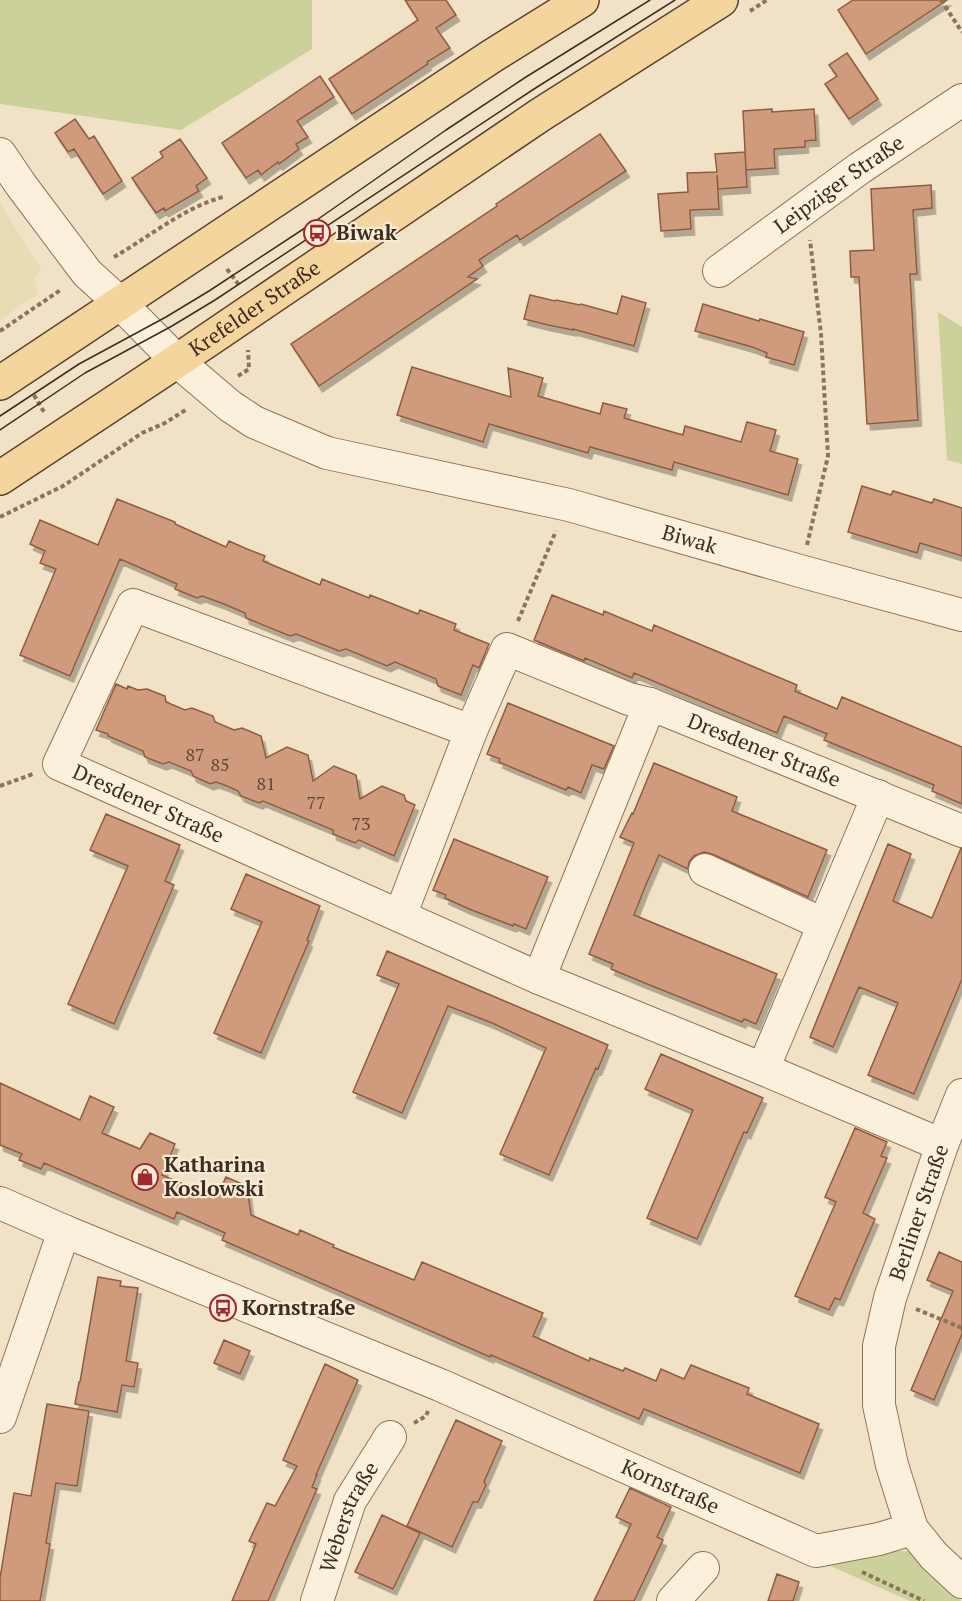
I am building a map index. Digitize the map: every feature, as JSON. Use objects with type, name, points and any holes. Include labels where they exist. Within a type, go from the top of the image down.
[{"type":"main road","points":[[9,377],[492,56],[582,0]]},
{"type":"main road","name":"Krefelder Straße","points":[[0,478],[540,115],[721,0]]},
{"type":"street","name":"Leipziger Straße","points":[[719,271],[860,168],[962,100]]},
{"type":"street","name":"Biwak","points":[[0,154],[87,273],[177,361],[230,406],[254,422],[327,453],[569,505],[800,572],[962,615]]},
{"type":"street","name":"Dresdener Straße","points":[[471,731],[133,605],[59,764],[539,978],[764,1069],[942,1145]]},
{"type":"street","name":"Dresdener Straße","points":[[507,649],[629,699],[650,704],[962,831]]},
{"type":"street","points":[[400,916],[471,731],[507,649]]},
{"type":"street","points":[[539,978],[650,704]]},
{"type":"street","points":[[764,1069],[878,796]]},
{"type":"street","points":[[705,870],[823,924]]},
{"type":"street","name":"Berliner Straße","points":[[912,1529],[892,1465],[879,1405],[879,1346],[890,1298],[942,1145],[962,1095]]},
{"type":"street","name":"Kornstraße","points":[[0,1203],[440,1385],[816,1551],[879,1539],[912,1529]]},
{"type":"street","points":[[0,1417],[64,1231]]},
{"type":"street","name":"Weberstraße","points":[[317,1601],[350,1501],[390,1437]]},
{"type":"street","points":[[912,1529],[934,1556],[962,1582]]},
{"type":"street","points":[[673,1601],[703,1568]]},
{"type":"path","points":[[941,0],[962,32]]},
{"type":"path","points":[[800,572],[828,456],[821,334],[807,207]]},
{"type":"path","points":[[9,377],[61,437],[84,472]]},
{"type":"path","points":[[0,517],[63,486],[142,434],[165,423]]},
{"type":"path","points":[[507,649],[569,505]]},
{"type":"path","name":"Berliner Straße","points":[[890,1298],[962,1328]]},
{"type":"path","points":[[390,1437],[426,1416],[440,1385]]},
{"type":"path","points":[[859,1571],[924,1601]]},
{"type":"shaded area","points":[[0,203],[41,269],[35,279],[39,293],[0,320]]},
{"type":"green space","points":[[0,0],[312,0],[312,49],[181,130],[0,104]]},
{"type":"green space","points":[[938,312],[962,327],[962,464],[947,460]]},
{"type":"green space","points":[[892,1550],[913,1552],[961,1601],[910,1601],[810,1557]]},
{"type":"building","points":[[405,0],[446,0],[456,15],[436,28],[450,48],[352,114],[329,79],[418,20]]},
{"type":"building","points":[[853,0],[947,0],[866,54],[838,10]]},
{"type":"building","points":[[847,53],[878,99],[849,119],[825,84],[837,76],[829,65]]},
{"type":"building","points":[[320,76],[334,97],[297,121],[308,137],[296,144],[299,149],[279,164],[278,162],[261,175],[258,170],[246,178],[222,143]]},
{"type":"building","points":[[772,109],[772,112],[814,109],[816,140],[805,141],[805,147],[774,149],[775,168],[746,170],[743,111]]},
{"type":"building","points":[[75,119],[89,139],[94,136],[122,181],[103,194],[74,149],[68,152],[55,133]]},
{"type":"building","points":[[600,134],[626,171],[520,240],[517,235],[479,260],[483,266],[468,277],[477,279],[319,386],[291,344]]},
{"type":"building","points":[[180,139],[207,178],[196,186],[199,191],[165,211],[164,208],[156,213],[132,178],[163,157],[160,152]]},
{"type":"building","points":[[745,152],[747,187],[718,189],[717,175],[719,209],[690,210],[691,229],[661,231],[658,194],[688,192],[687,173],[717,172],[715,154]]},
{"type":"building","points":[[931,185],[932,208],[913,210],[917,274],[910,274],[918,420],[867,424],[859,277],[851,277],[850,251],[874,250],[871,189]]},
{"type":"building","points":[[530,295],[581,304],[617,314],[622,296],[646,303],[634,346],[573,329],[524,319]]},
{"type":"building","points":[[703,304],[804,332],[794,365],[766,357],[767,353],[752,347],[695,331]]},
{"type":"building","points":[[412,367],[511,397],[508,368],[543,378],[538,396],[600,414],[603,403],[627,409],[624,418],[683,435],[685,426],[741,442],[747,422],[776,430],[770,451],[798,459],[788,495],[674,462],[672,470],[590,447],[588,453],[489,424],[483,442],[397,415]]},
{"type":"building","points":[[862,486],[891,495],[893,491],[932,503],[934,499],[962,508],[962,556],[920,543],[917,553],[848,532]]},
{"type":"building","points":[[117,499],[175,522],[226,547],[229,541],[265,556],[263,561],[320,585],[322,579],[369,598],[370,595],[418,614],[420,610],[456,624],[454,630],[489,644],[479,668],[473,665],[461,695],[438,686],[436,679],[395,662],[387,666],[346,649],[339,651],[296,634],[290,636],[246,618],[245,613],[224,604],[202,596],[197,598],[175,589],[177,584],[120,559],[70,676],[20,655],[56,569],[40,563],[45,551],[30,544],[40,520],[98,545]]},
{"type":"building","points":[[552,595],[603,615],[604,611],[652,631],[654,625],[797,685],[795,691],[837,709],[842,697],[962,747],[962,804],[932,791],[934,785],[824,740],[827,734],[784,716],[777,733],[634,673],[632,678],[534,640]]},
{"type":"building","points":[[116,684],[127,689],[128,686],[138,690],[147,689],[165,696],[166,702],[185,710],[192,708],[213,716],[215,722],[234,730],[242,728],[261,736],[266,758],[287,747],[308,755],[313,781],[334,766],[356,775],[360,799],[382,786],[404,795],[406,801],[415,805],[394,856],[359,840],[355,843],[333,834],[333,830],[263,801],[259,803],[241,796],[238,791],[227,786],[216,782],[210,784],[193,776],[191,771],[169,762],[163,764],[145,757],[143,751],[96,730]]},
{"type":"building","points":[[508,703],[614,746],[604,769],[592,765],[581,793],[568,787],[566,790],[520,771],[487,754]]},
{"type":"building","points":[[654,763],[737,797],[732,811],[827,850],[808,897],[704,852],[694,856],[689,862],[688,869],[659,855],[645,887],[634,915],[777,974],[756,1024],[744,1019],[742,1022],[611,969],[613,964],[589,954],[634,843],[620,837],[633,814]]},
{"type":"building","points":[[106,814],[180,845],[165,881],[174,885],[114,1024],[68,1004],[128,866],[90,850]]},
{"type":"building","points":[[454,839],[548,877],[526,929],[469,909],[433,890]]},
{"type":"building","points":[[888,844],[911,854],[893,901],[932,918],[962,849],[962,979],[914,1094],[868,1075],[898,1003],[859,987],[833,1047],[810,1037]]},
{"type":"building","points":[[246,874],[320,906],[307,940],[309,941],[261,1053],[214,1033],[262,922],[231,909]]},
{"type":"building","points":[[387,951],[608,1045],[549,1175],[500,1154],[546,1048],[492,1023],[448,1006],[402,1113],[353,1092],[399,984],[377,975]]},
{"type":"building","points":[[661,1054],[763,1098],[747,1133],[744,1132],[697,1239],[647,1218],[693,1110],[645,1089]]},
{"type":"building","points":[[0,1083],[80,1120],[90,1096],[114,1107],[102,1133],[140,1149],[150,1133],[175,1144],[162,1175],[207,1194],[209,1188],[219,1192],[226,1177],[247,1186],[251,1215],[267,1222],[298,1235],[300,1230],[334,1245],[333,1247],[414,1280],[422,1262],[543,1313],[533,1336],[589,1361],[590,1358],[623,1371],[625,1368],[656,1381],[661,1369],[684,1379],[691,1365],[749,1388],[747,1394],[819,1424],[800,1473],[644,1409],[639,1419],[491,1355],[490,1357],[222,1240],[225,1233],[177,1212],[174,1219],[44,1163],[41,1169],[19,1160],[22,1154],[0,1145]]},
{"type":"building","points":[[855,1128],[887,1142],[881,1156],[887,1158],[863,1213],[875,1219],[840,1300],[835,1298],[829,1310],[795,1296],[836,1202],[825,1197]]},
{"type":"building","points":[[939,1252],[962,1262],[962,1334],[934,1400],[911,1390],[953,1291],[927,1280]]},
{"type":"building","points":[[98,1277],[121,1281],[120,1286],[138,1288],[126,1361],[138,1363],[134,1387],[122,1385],[117,1412],[75,1404]]},
{"type":"building","points":[[224,1340],[250,1351],[240,1374],[214,1363]]},
{"type":"building","points":[[325,1364],[358,1380],[316,1475],[312,1487],[317,1489],[268,1601],[232,1601],[256,1544],[249,1541],[267,1503],[275,1506],[297,1466],[283,1460]]},
{"type":"building","points":[[47,1404],[89,1411],[77,1486],[56,1483],[46,1543],[50,1544],[40,1601],[0,1601],[0,1578],[14,1493],[31,1496]]},
{"type":"building","points":[[456,1420],[502,1441],[478,1502],[473,1502],[452,1547],[407,1526]]},
{"type":"building","points":[[630,1488],[671,1507],[657,1537],[663,1540],[634,1601],[594,1601],[631,1524],[616,1517]]},
{"type":"building","points":[[382,1515],[420,1533],[393,1589],[355,1572]]},
{"type":"building","points":[[777,1574],[799,1582],[793,1601],[768,1601]]},
{"type":"tram line","points":[[0,416],[79,364],[209,291],[526,77],[650,0]]},
{"type":"tram line","points":[[0,430],[85,373],[215,300],[534,89],[675,0]]},
{"type":"place","name":"Biwak","points":[[317,233]]},
{"type":"place","name":"Katharina Koslowski","points":[[145,1177]]},
{"type":"place","name":"Kornstraße","points":[[223,1308]]}]
